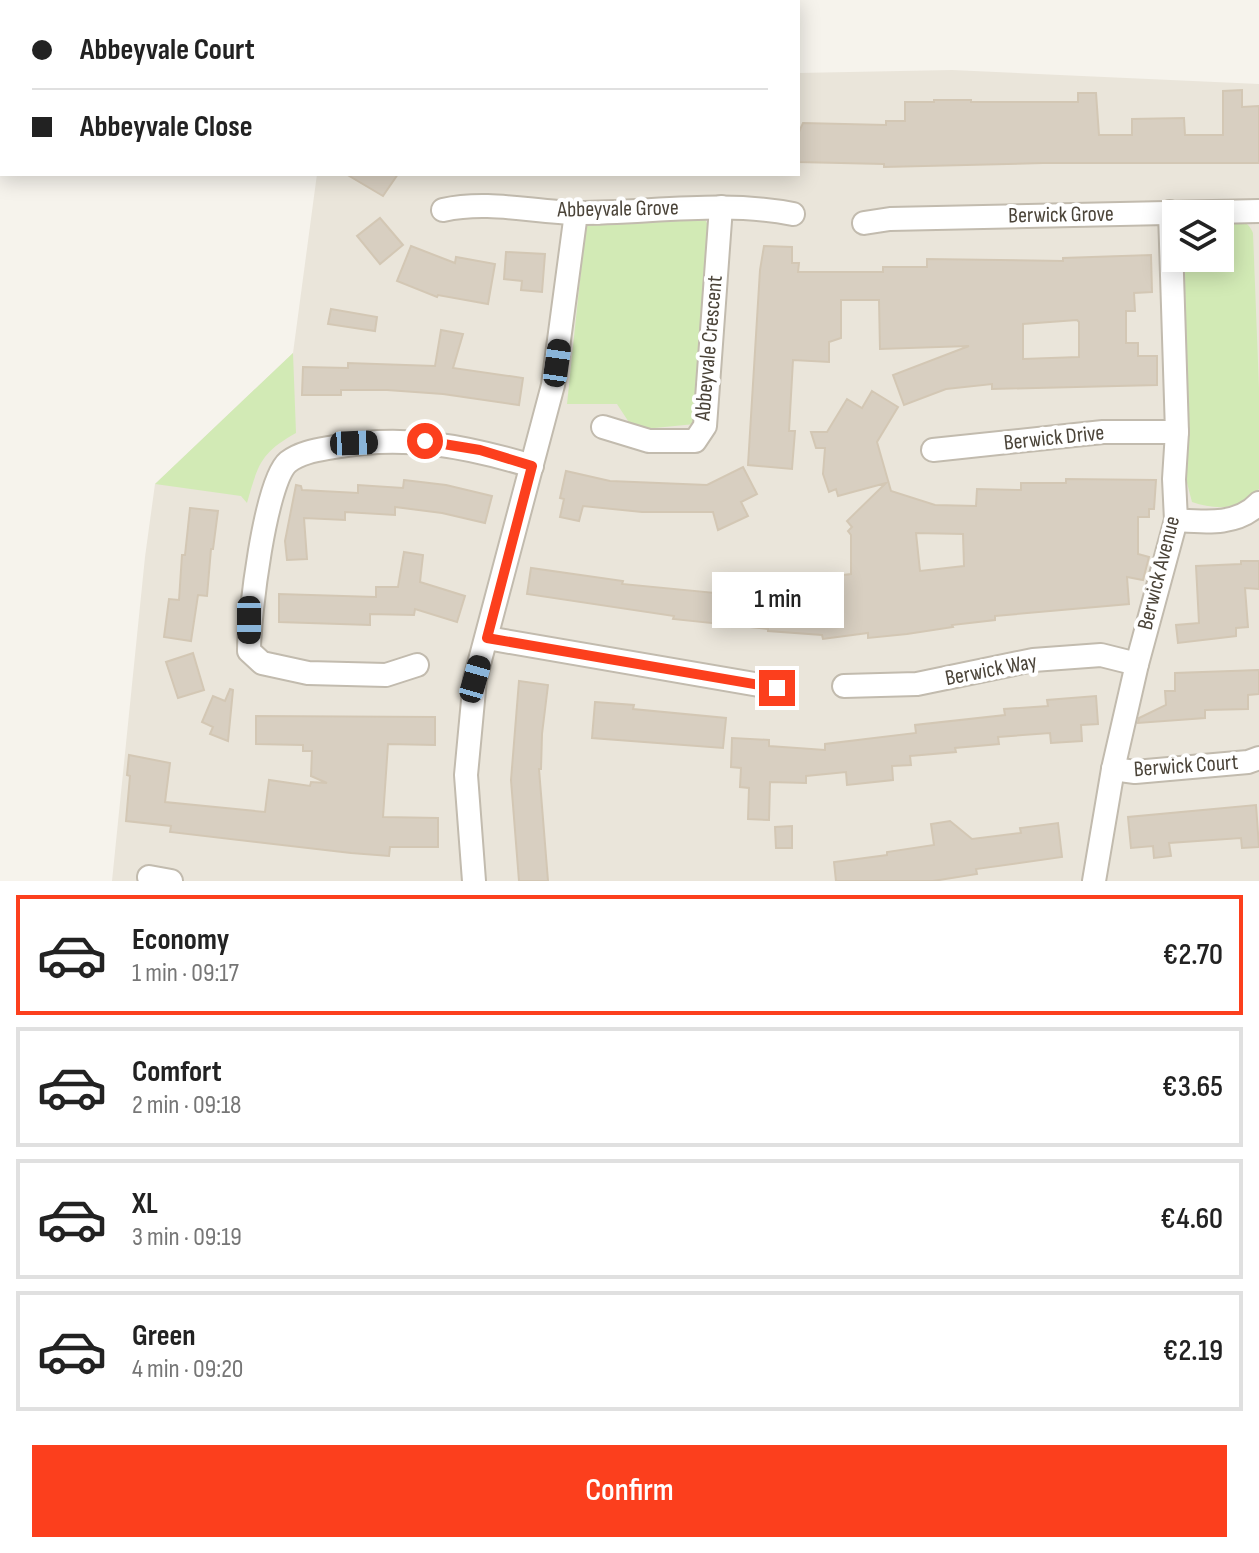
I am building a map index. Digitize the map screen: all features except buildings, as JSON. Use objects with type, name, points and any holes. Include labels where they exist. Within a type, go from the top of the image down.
[{"type":"street","name":"Abbeyvale Grove","points":[[443,210],[470,204],[576,213],[721,207],[764,208],[793,214]]},
{"type":"street","name":"Abbeyvale Crescent","points":[[603,427],[649,441],[695,441],[705,426],[721,207]]},
{"type":"street","name":"Berwick Grove","points":[[1234,211],[1259,211]]},
{"type":"street","name":"Berwick Grove","points":[[864,223],[890,219],[1162,212]]},
{"type":"street","points":[[474,881],[467,809],[467,749],[475,679],[553,385],[576,213]]},
{"type":"street","name":"Berwick Avenue","points":[[1094,881],[1113,769],[1137,664],[1176,520],[1174,479],[1177,432],[1172,272]]},
{"type":"street","name":"Berwick Drive","points":[[933,450],[1103,432],[1177,432]]},
{"type":"street","points":[[417,665],[386,675],[308,673],[262,663],[249,651],[249,620],[273,487],[286,464],[307,452],[354,443],[425,441],[480,450],[532,466]]},
{"type":"street","points":[[1176,520],[1217,523],[1252,511],[1259,503]]},
{"type":"street","points":[[487,638],[777,688]]},
{"type":"street","name":"Berwick Way","points":[[844,686],[917,684],[1033,660],[1101,655],[1137,664]]},
{"type":"street","name":"Berwick Court","points":[[1113,769],[1135,772],[1248,762],[1259,758]]},
{"type":"shaded area","points":[[952,70],[1259,84],[1259,881],[112,881],[155,484],[293,353],[317,176],[800,176],[800,73]]},
{"type":"green space","points":[[697,215],[705,219],[710,230],[705,423],[634,430],[617,404],[567,404],[586,222]]},
{"type":"green space","points":[[1235,219],[1244,222],[1253,233],[1259,489],[1237,505],[1210,506],[1192,502],[1186,479],[1185,272],[1234,272]]},
{"type":"green space","points":[[293,353],[296,433],[275,447],[262,461],[247,503],[241,496],[155,484]]},
{"type":"route","points":[[425,441],[480,450],[532,466],[487,638],[777,688]]}]
